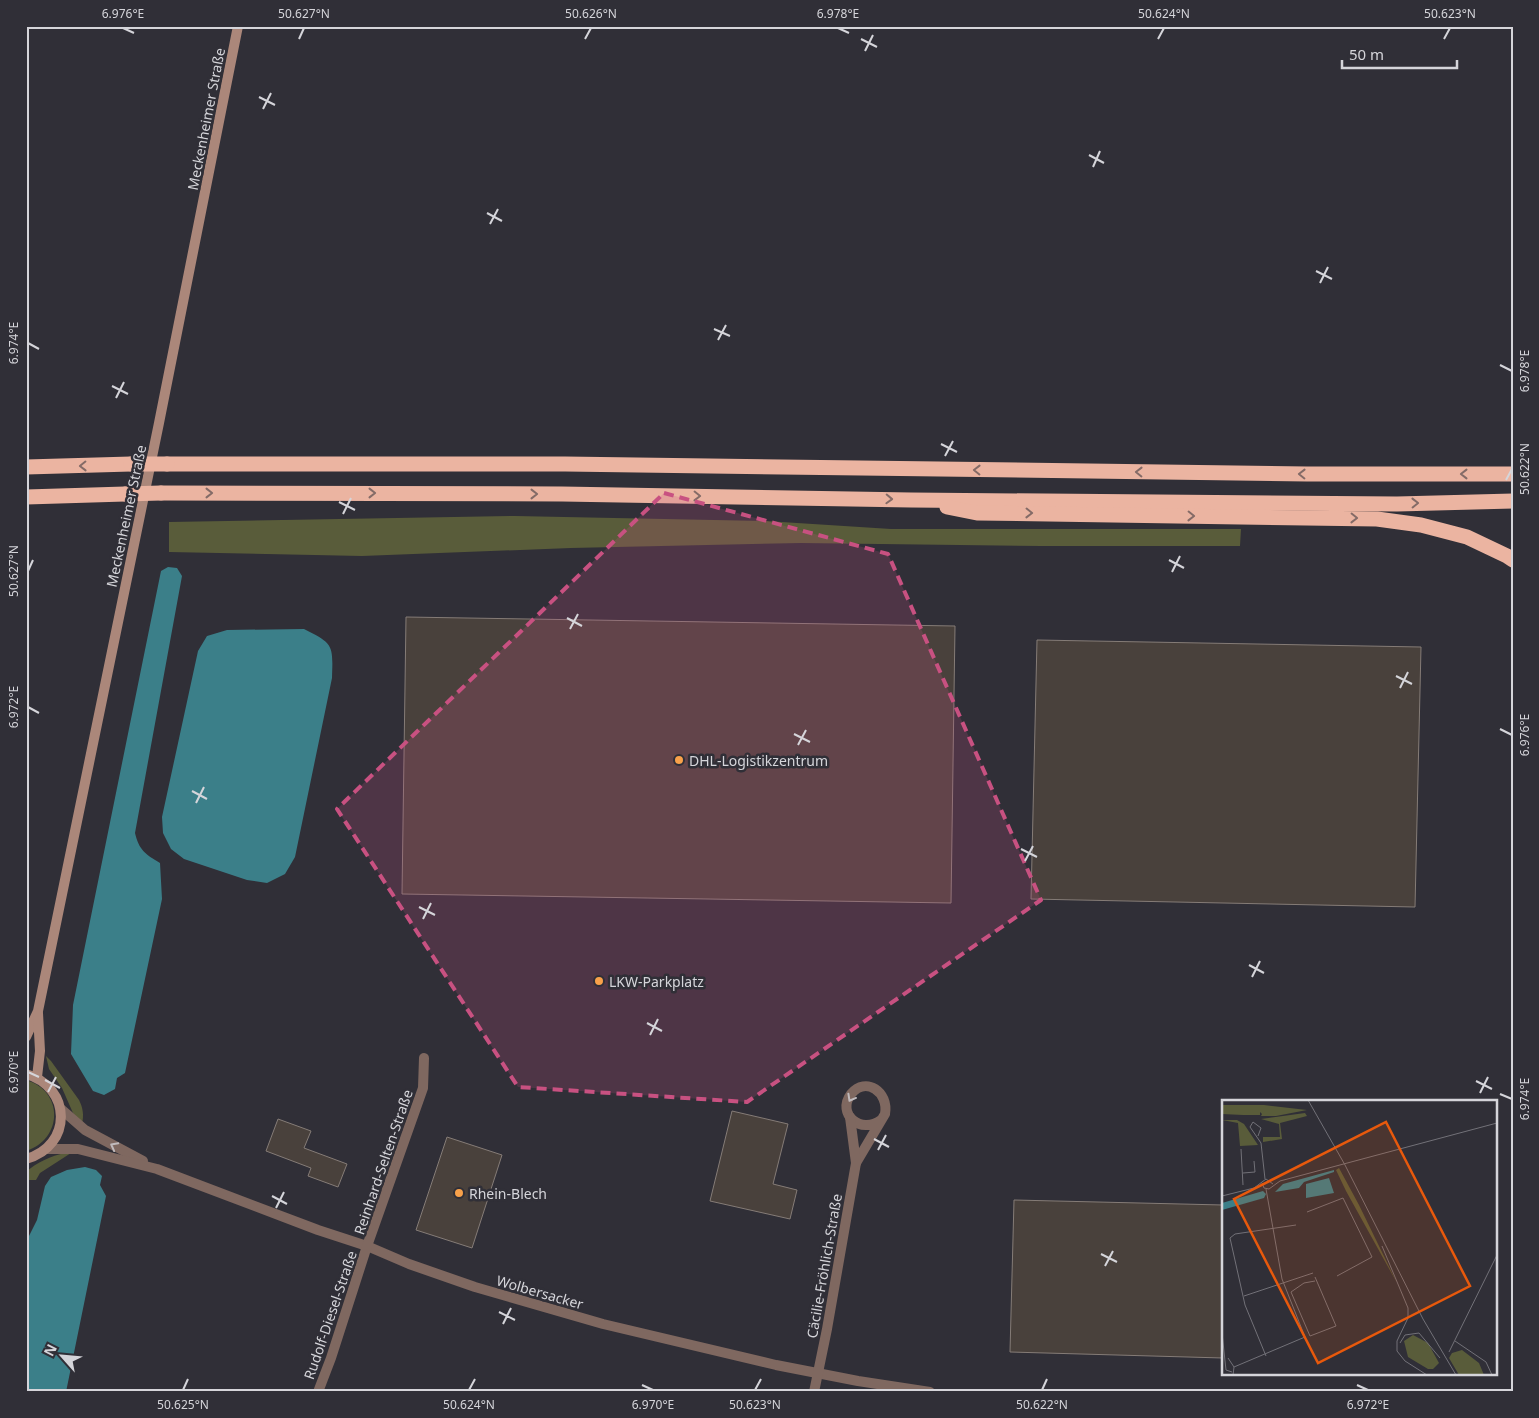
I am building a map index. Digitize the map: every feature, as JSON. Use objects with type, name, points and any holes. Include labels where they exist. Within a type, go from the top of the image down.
[{"type":"highway","points":[[26,467],[131,464],[565,464],[1308,474],[1513,474]]},
{"type":"highway","points":[[26,497],[161,493],[562,494],[911,500],[1388,504],[1513,501]]},
{"type":"highway","points":[[911,500],[976,512],[1377,519],[1421,525],[1467,538],[1513,560]]},
{"type":"main road","name":"Meckenheimer Straße","points":[[26,1037],[38,1011],[159,423],[238,26]]},
{"type":"main road","name":"Meckenheimer Straße","points":[[37,1077],[40,1051],[38,1011]]},
{"type":"main road","points":[[26,1074],[37,1077],[53,1090],[61,1109],[61,1124],[56,1137],[47,1149],[36,1156],[26,1159]]},
{"type":"street","name":"Reinhard-Selten-Straße","points":[[368,1246],[424,1088],[424,1058]]},
{"type":"street","name":"Cäcilie-Fröhlich-Straße","points":[[814,1392],[856,1164],[850,1117],[847,1111],[848,1099],[856,1090],[868,1087],[878,1091],[885,1099],[885,1114],[856,1164]]},
{"type":"street","name":"Wolbersacker","points":[[61,1109],[85,1130],[157,1169]]},
{"type":"street","points":[[850,1117],[855,1122],[868,1126],[881,1120]]},
{"type":"street","name":"Wolbersacker","points":[[47,1149],[78,1149],[157,1169],[475,1287],[603,1324],[776,1365],[930,1392]]},
{"type":"street","name":"Rudolf-Diesel-Straße","points":[[318,1392],[368,1246]]},
{"type":"highlighted area","points":[[664,493],[888,554],[1041,900],[747,1102],[518,1087],[337,809]]},
{"type":"green space","points":[[515,516],[766,521],[891,529],[1241,529],[1240,546],[801,543],[571,548],[362,556],[169,552],[169,522]]},
{"type":"green space","points":[[46,1056],[79,1100],[83,1112],[82,1124],[73,1113],[62,1088],[49,1069]]},
{"type":"green space","points":[[26,1080],[38,1086],[47,1094],[52,1104],[54,1115],[52,1126],[47,1136],[38,1145],[26,1151]]},
{"type":"green space","points":[[65,1153],[71,1153],[40,1173],[36,1180],[26,1180],[26,1172],[35,1165]]},
{"type":"water","points":[[168,567],[177,568],[182,576],[135,833],[138,844],[143,851],[160,863],[162,899],[125,1073],[117,1078],[115,1089],[104,1095],[93,1091],[71,1054],[73,1005],[161,571]]},
{"type":"water","points":[[304,629],[321,638],[330,647],[332,678],[295,857],[285,874],[267,883],[247,880],[184,859],[171,849],[163,833],[162,817],[198,651],[207,636],[227,630]]},
{"type":"water","points":[[85,1167],[96,1170],[102,1176],[100,1185],[106,1196],[66,1392],[26,1392],[27,1240],[37,1220],[45,1186],[51,1177],[67,1170]]},
{"type":"building","name":"DHL-Logistikzentrum","points":[[406,617],[955,626],[951,903],[402,894]]},
{"type":"building","points":[[1037,640],[1421,647],[1415,907],[1031,899]]},
{"type":"building","points":[[732,1111],[788,1124],[773,1184],[797,1190],[790,1219],[710,1201]]},
{"type":"building","points":[[278,1119],[311,1131],[304,1148],[347,1164],[338,1187],[308,1176],[311,1168],[266,1151]]},
{"type":"building","name":"Rhein-Blech","points":[[447,1137],[502,1155],[472,1248],[416,1230]]},
{"type":"building","points":[[1014,1200],[1222,1205],[1222,1358],[1010,1352]]},
{"type":"place","name":"DHL-Logistikzentrum","points":[[679,760]]},
{"type":"place","name":"LKW-Parkplatz","points":[[599,981]]},
{"type":"place","name":"Rhein-Blech","points":[[459,1193]]}]
